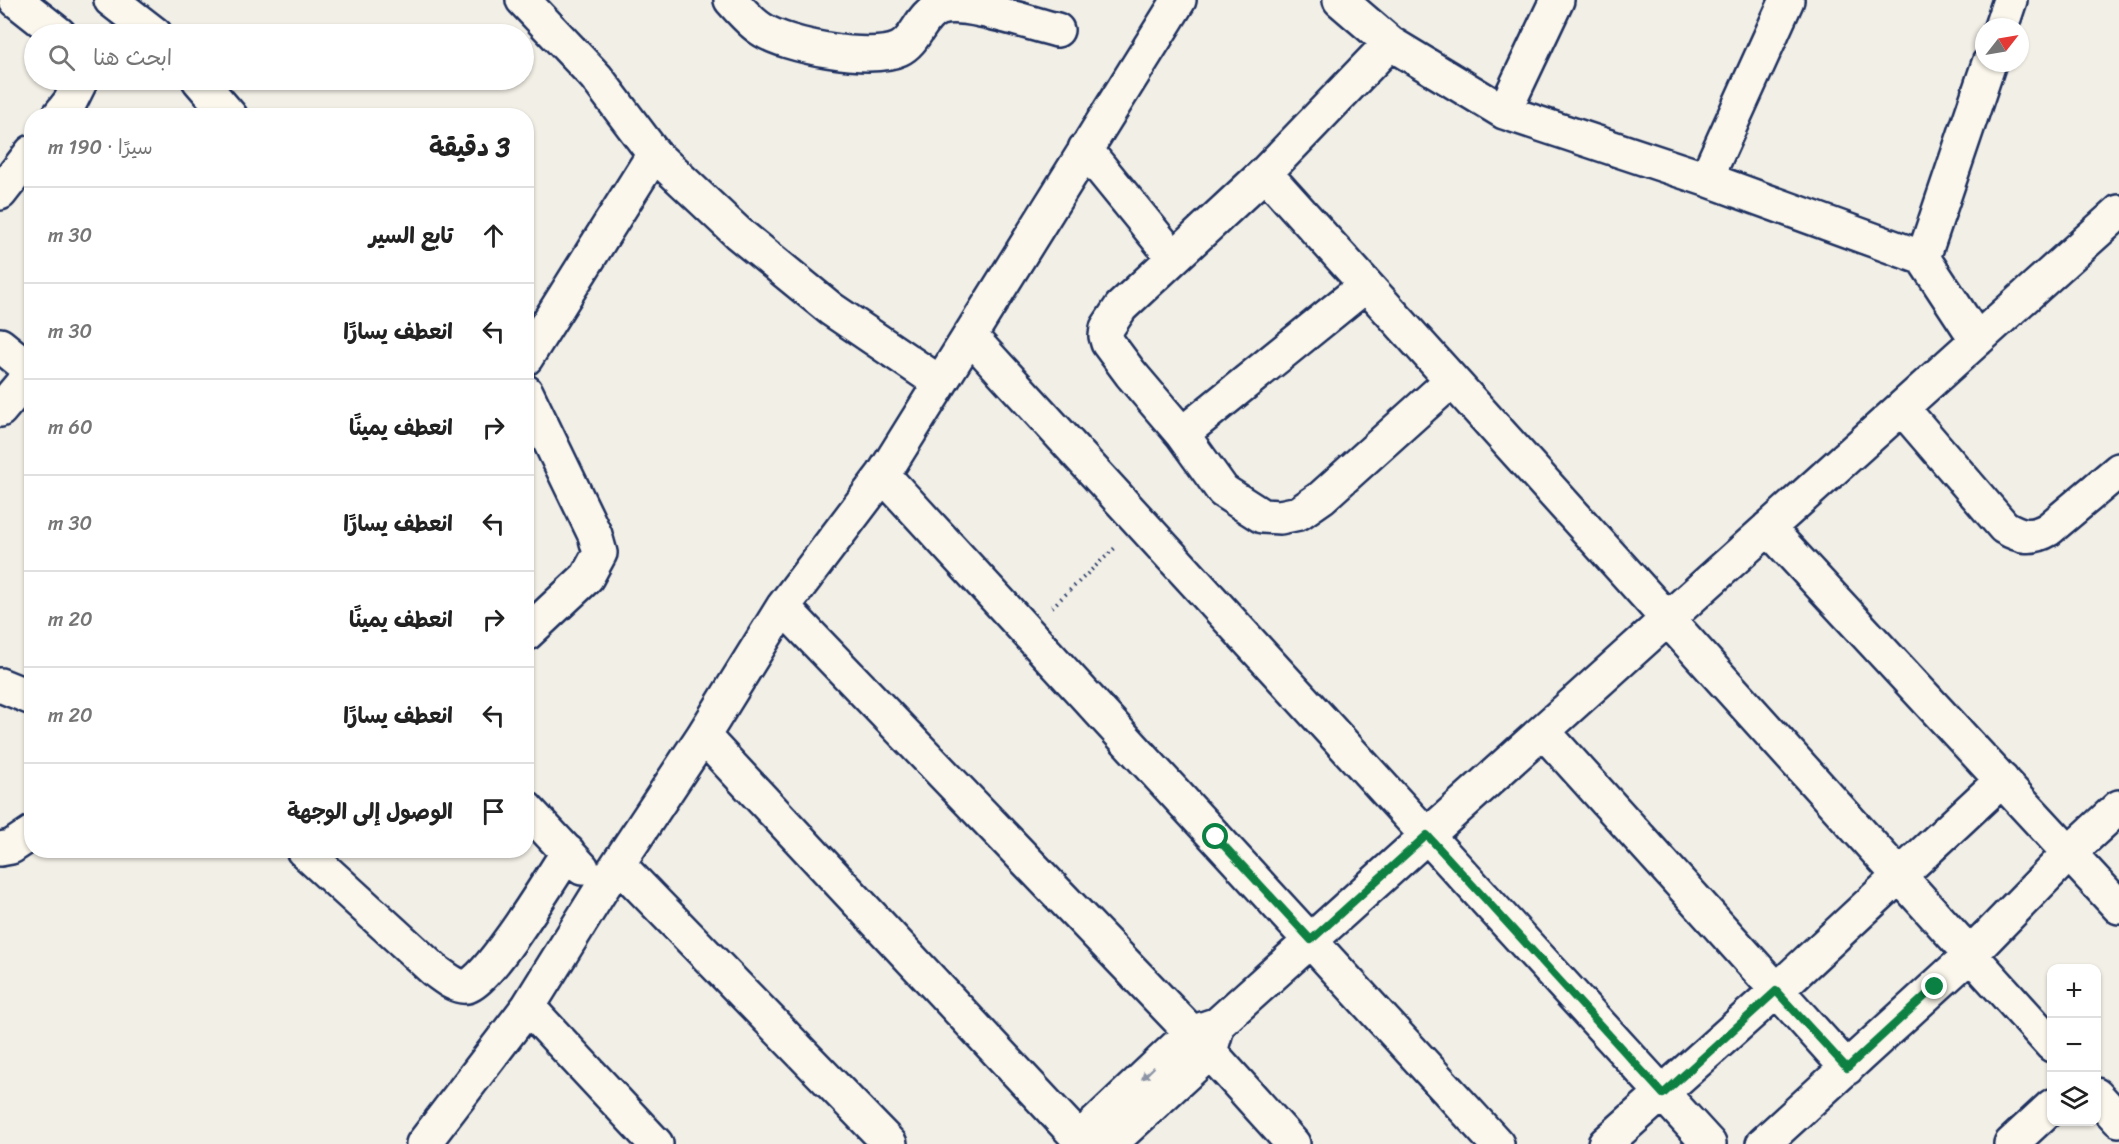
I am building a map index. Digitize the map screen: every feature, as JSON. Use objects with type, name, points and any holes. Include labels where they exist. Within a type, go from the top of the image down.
[{"type":"street","points":[[16,0],[46,24]]},
{"type":"street","points":[[111,0],[141,24]]},
{"type":"street","points":[[523,0],[596,77],[654,154],[738,233],[831,309],[940,383]]},
{"type":"street","points":[[731,0],[760,29],[784,41],[848,54],[882,54],[900,49],[914,36],[929,13],[940,8],[964,7],[1057,30]]},
{"type":"street","points":[[434,1139],[528,1007],[610,876],[703,736],[783,607],[883,475],[1179,0]]},
{"type":"street","points":[[1340,0],[1390,43],[1504,112],[1706,179],[1923,258],[1977,340]]},
{"type":"street","points":[[1504,112],[1557,0]]},
{"type":"street","points":[[1706,179],[1787,0]]},
{"type":"street","points":[[2004,18],[2010,0]]},
{"type":"street","points":[[1390,43],[1265,173],[1121,307],[1107,328],[1106,336],[1108,343],[1131,374],[1182,434],[1222,491],[1262,516],[1280,517],[1299,513],[1322,497],[1452,380]]},
{"type":"street","points":[[1923,258],[1986,72]]},
{"type":"street","points":[[65,108],[76,90]]},
{"type":"street","points":[[208,90],[223,108]]},
{"type":"street","points":[[1085,149],[1173,257]]},
{"type":"street","points":[[534,345],[654,154]]},
{"type":"street","points":[[0,192],[24,162]]},
{"type":"street","points":[[1265,173],[2047,1040]]},
{"type":"street","points":[[703,736],[1087,1143],[2119,212]]},
{"type":"street","points":[[1182,434],[1366,285]]},
{"type":"street","points":[[970,336],[1709,1144]]},
{"type":"street","points":[[0,345],[24,364]]},
{"type":"street","points":[[0,410],[24,381]]},
{"type":"street","points":[[1902,408],[2004,527],[2027,537],[2038,535],[2049,529],[2119,470]]},
{"type":"street","points":[[534,627],[587,577],[600,553],[595,535],[536,441]]},
{"type":"street","points":[[883,475],[1497,1144]]},
{"type":"street","points":[[1768,528],[2119,907]]},
{"type":"street","points":[[783,607],[1206,1036],[1293,1144]]},
{"type":"street","points":[[0,685],[24,695]]},
{"type":"street","points":[[1543,731],[1847,1068]]},
{"type":"street","points":[[1605,1144],[1776,991],[2002,780]]},
{"type":"street","points":[[1762,1144],[1970,955],[2069,853],[2119,807]]},
{"type":"street","points":[[534,816],[568,852],[610,876],[890,1144]]},
{"type":"street","points":[[0,849],[11,847],[24,838]]},
{"type":"street","points":[[312,858],[434,970],[453,982],[467,986],[478,981],[498,956],[568,852]]},
{"type":"street","points":[[528,1007],[656,1144]]},
{"type":"street","points":[[2101,1100],[2119,1120]]},
{"type":"street","points":[[2011,1144],[2047,1111]]},
{"type":"path","points":[[1026,630],[1142,524]]},
{"type":"route","points":[[1216,837],[1311,940],[1427,835],[1663,1094],[1776,991],[1847,1068],[1935,987]]}]
